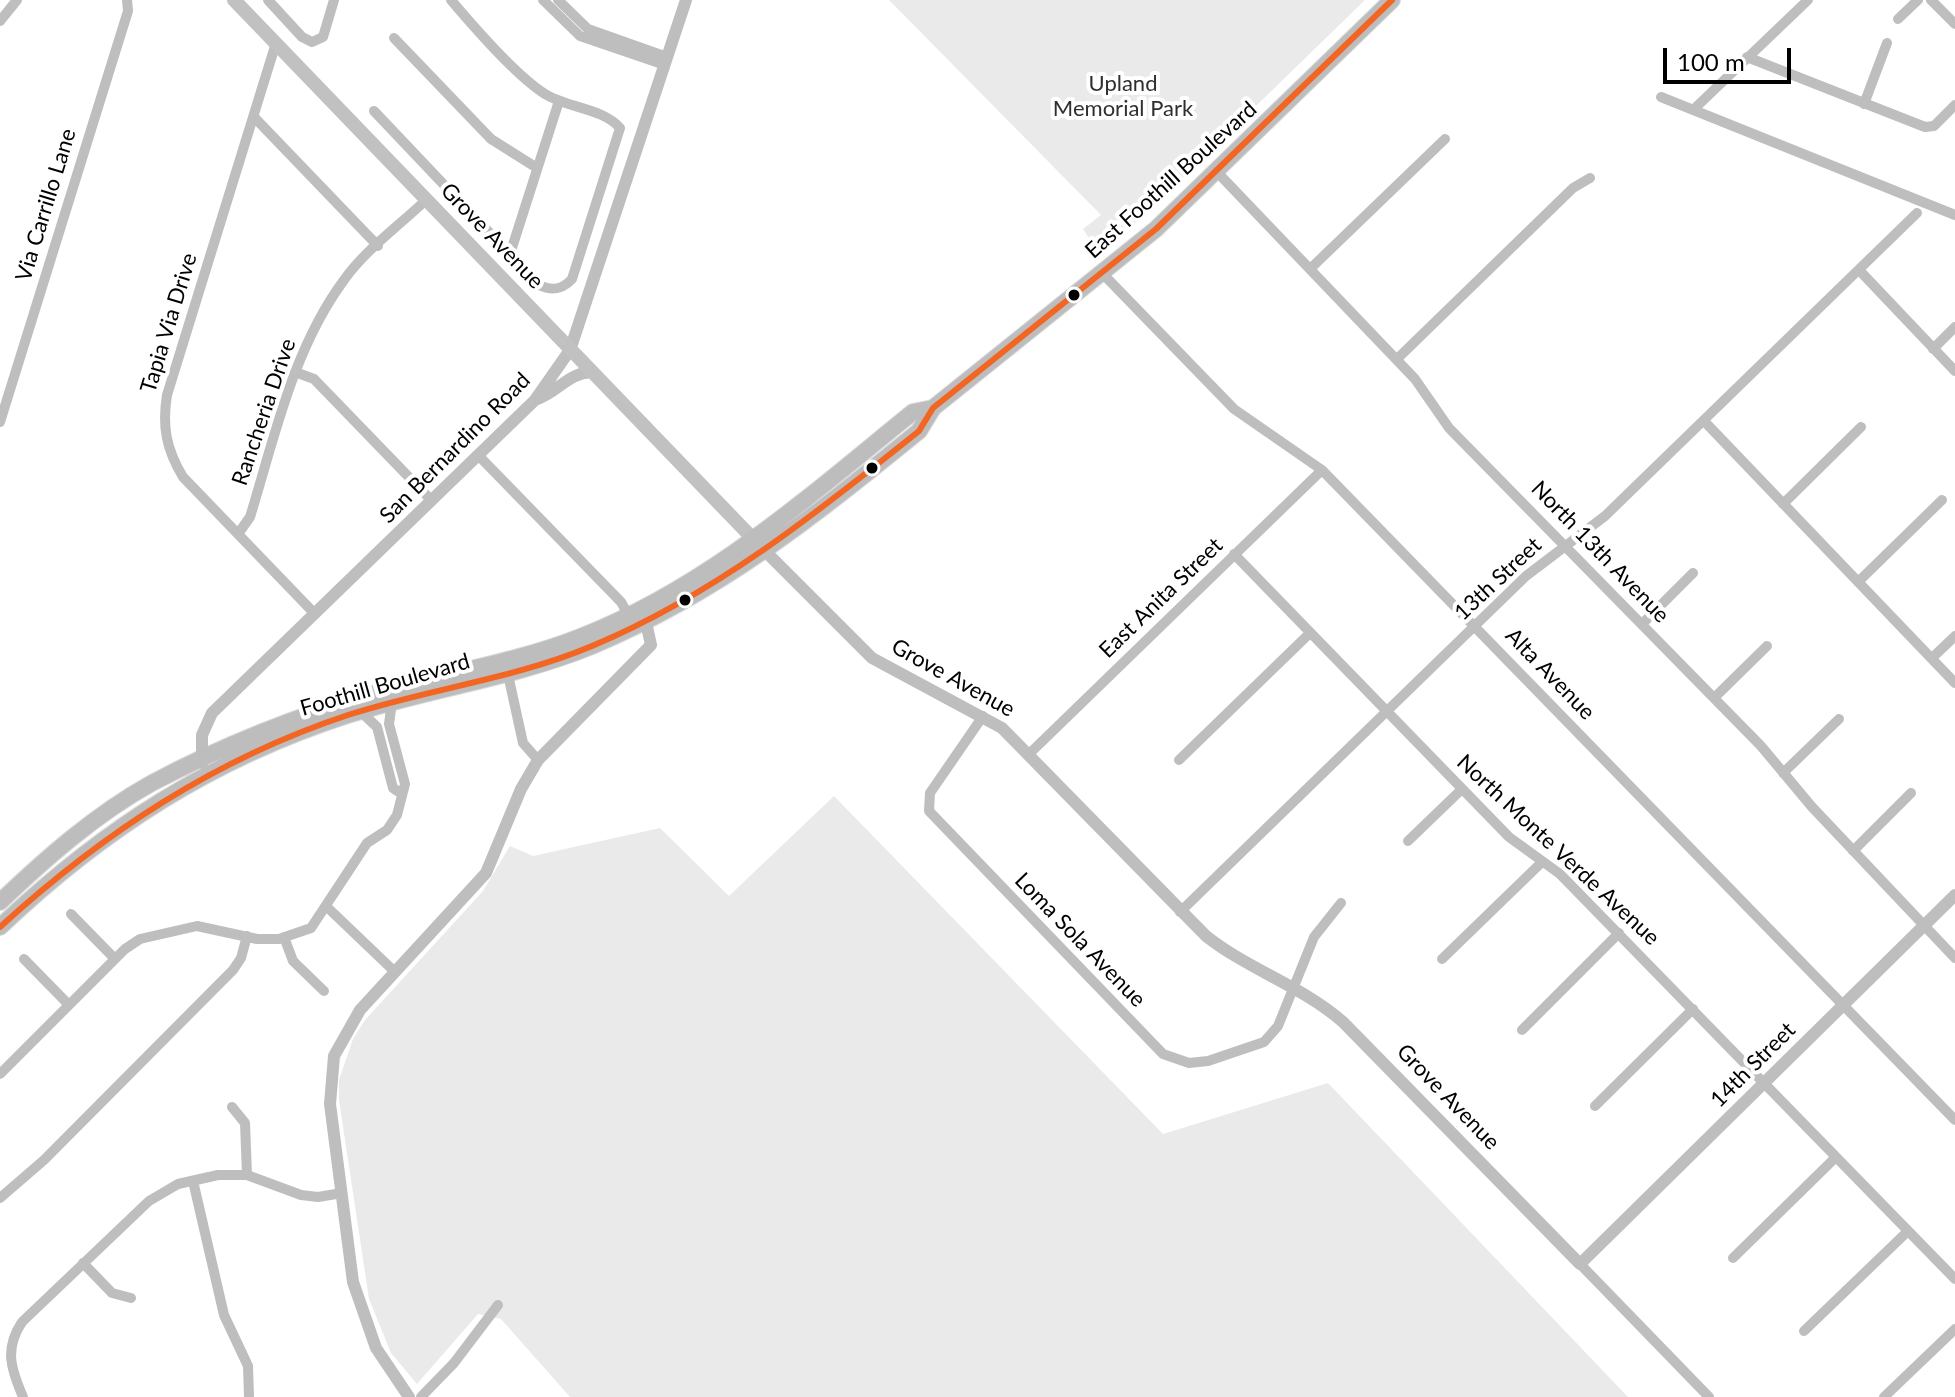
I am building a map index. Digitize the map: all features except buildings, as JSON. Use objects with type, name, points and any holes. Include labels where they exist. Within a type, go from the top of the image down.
[{"type":"main road","name":"Grove Avenue","points":[[234,0],[760,546]]},
{"type":"main road","name":"East Foothill Boulevard","points":[[760,546],[919,431],[933,408],[1102,273],[1217,172],[1397,1]]},
{"type":"main road","name":"Foothill Boulevard","points":[[0,902],[102,816],[152,784],[360,711],[506,667],[629,616],[760,546]]},
{"type":"main road","name":"Foothill Boulevard","points":[[0,927],[93,846],[202,768],[351,701],[571,654],[646,622],[724,580],[760,546]]},
{"type":"street","points":[[0,21],[17,0]]},
{"type":"street","name":"Via Carrillo Lane","points":[[0,422],[128,11],[127,0]]},
{"type":"street","points":[[268,0],[302,37],[312,42],[323,37],[334,0]]},
{"type":"street","points":[[543,0],[580,36],[666,61]]},
{"type":"street","points":[[558,0],[588,29],[666,61]]},
{"type":"street","name":"San Bernardino Road","points":[[202,768],[202,735],[212,713],[535,400],[570,350],[686,0]]},
{"type":"street","points":[[1693,110],[1808,0]]},
{"type":"street","points":[[1898,19],[1918,0]]},
{"type":"street","points":[[1931,0],[1955,24]]},
{"type":"street","points":[[374,111],[539,285],[557,289],[565,287],[572,279],[620,128],[613,121],[559,101],[536,88],[456,2]]},
{"type":"street","points":[[394,38],[491,139],[537,168]]},
{"type":"street","name":"Tapia Via Drive","points":[[276,43],[167,395],[165,434],[176,465],[315,614]]},
{"type":"street","points":[[1864,104],[1887,43]]},
{"type":"street","points":[[1747,57],[1925,127],[1934,126],[1955,105]]},
{"type":"street","points":[[1661,97],[1953,212]]},
{"type":"street","points":[[510,254],[559,101]]},
{"type":"street","points":[[254,117],[378,246]]},
{"type":"street","points":[[1311,268],[1445,139]]},
{"type":"street","name":"North 13th Avenue","points":[[1217,172],[1397,359],[1449,428],[1714,698],[1955,958]]},
{"type":"street","points":[[1397,359],[1573,188],[1590,178]]},
{"type":"street","name":"Rancheria Drive","points":[[238,534],[250,517],[295,372],[337,290],[427,199]]},
{"type":"street","name":"13th Street","points":[[1180,912],[1565,544],[1605,516],[1917,213]]},
{"type":"street","points":[[1859,270],[1955,371]]},
{"type":"street","name":"Alta Avenue","points":[[1102,273],[1234,409],[1322,470],[1955,1120]]},
{"type":"street","points":[[1933,349],[1955,327]]},
{"type":"street","points":[[295,372],[314,379],[432,501]]},
{"type":"street","points":[[535,400],[551,395],[575,373],[591,372]]},
{"type":"street","points":[[1704,421],[1955,683]]},
{"type":"street","points":[[1783,504],[1861,427]]},
{"type":"street","points":[[478,455],[621,602],[629,616]]},
{"type":"street","name":"East Anita Street","points":[[1028,755],[1322,470]]},
{"type":"street","points":[[1858,582],[1942,500]]},
{"type":"street","name":"Grove Avenue","points":[[760,546],[872,658],[1002,728],[1180,912],[1227,953],[1321,1003],[1343,1022],[1709,1397]]},
{"type":"street","name":"North Monte Verde Avenue","points":[[1234,554],[1509,837],[1560,874],[1619,933],[1955,1279]]},
{"type":"street","points":[[1642,624],[1693,573]]},
{"type":"street","points":[[409,1397],[388,1369],[366,1327],[353,1282],[330,1094],[334,1056],[349,1024],[486,873],[521,789],[538,760],[647,650],[652,639],[646,622]]},
{"type":"street","points":[[1179,760],[1310,633]]},
{"type":"street","points":[[1932,658],[1955,636]]},
{"type":"street","points":[[1714,698],[1767,646]]},
{"type":"street","points":[[506,667],[523,743],[538,760]]},
{"type":"street","points":[[0,1074],[115,959],[140,939],[197,926],[247,936],[284,937],[311,928],[367,843],[387,830],[397,815],[405,784],[389,724],[392,702]]},
{"type":"street","points":[[360,711],[377,727],[393,788],[402,794]]},
{"type":"street","name":"Loma Sola Avenue","points":[[983,716],[930,793],[929,811],[1163,1054],[1189,1063],[1208,1061],[1264,1042],[1278,1026],[1314,937],[1341,903]]},
{"type":"street","points":[[1783,773],[1839,719]]},
{"type":"street","points":[[377,727],[389,724]]},
{"type":"street","points":[[390,776],[402,773]]},
{"type":"street","points":[[1408,841],[1462,789]]},
{"type":"street","points":[[1853,851],[1911,793]]},
{"type":"street","points":[[1442,959],[1542,862]]},
{"type":"street","name":"14th Street","points":[[1580,1264],[1955,895]]},
{"type":"street","points":[[327,907],[395,972]]},
{"type":"street","points":[[71,914],[115,959]]},
{"type":"street","points":[[1522,1030],[1619,933]]},
{"type":"street","points":[[0,1198],[44,1160],[233,970],[241,958],[247,936]]},
{"type":"street","points":[[284,937],[293,961],[324,991]]},
{"type":"street","points":[[24,959],[69,1005]]},
{"type":"street","points":[[1595,1106],[1693,1009]]},
{"type":"street","points":[[232,1107],[245,1123],[247,1175]]},
{"type":"street","points":[[1733,1258],[1836,1157]]},
{"type":"street","points":[[23,1397],[5,1367],[13,1335],[22,1322],[83,1263],[164,1190],[218,1175],[247,1175],[301,1195],[318,1197],[342,1193]]},
{"type":"street","points":[[193,1181],[224,1315],[248,1366],[249,1397]]},
{"type":"street","points":[[1804,1331],[1908,1231]]},
{"type":"street","points":[[83,1263],[112,1293],[131,1298]]},
{"type":"street","points":[[421,1397],[454,1363],[498,1305]]},
{"type":"street","points":[[1884,1397],[1955,1329]]},
{"type":"green space","name":"Upland Memorial Park","points":[[889,0],[1365,0],[1113,244],[1098,252],[1083,229],[1101,215]]},
{"type":"green space","points":[[834,796],[1163,1134],[1328,1083],[1628,1397],[570,1397],[501,1319],[478,1314],[417,1384],[391,1353],[369,1299],[339,1100],[339,1080],[353,1039],[365,1020],[483,891],[510,846],[533,856],[660,828],[729,896]]},
{"type":"transit line","points":[[0,927],[79,860],[120,830],[163,802],[252,753],[348,715],[532,667],[592,646],[680,602],[763,550],[919,431],[933,408],[1156,229],[1392,0]]}]
